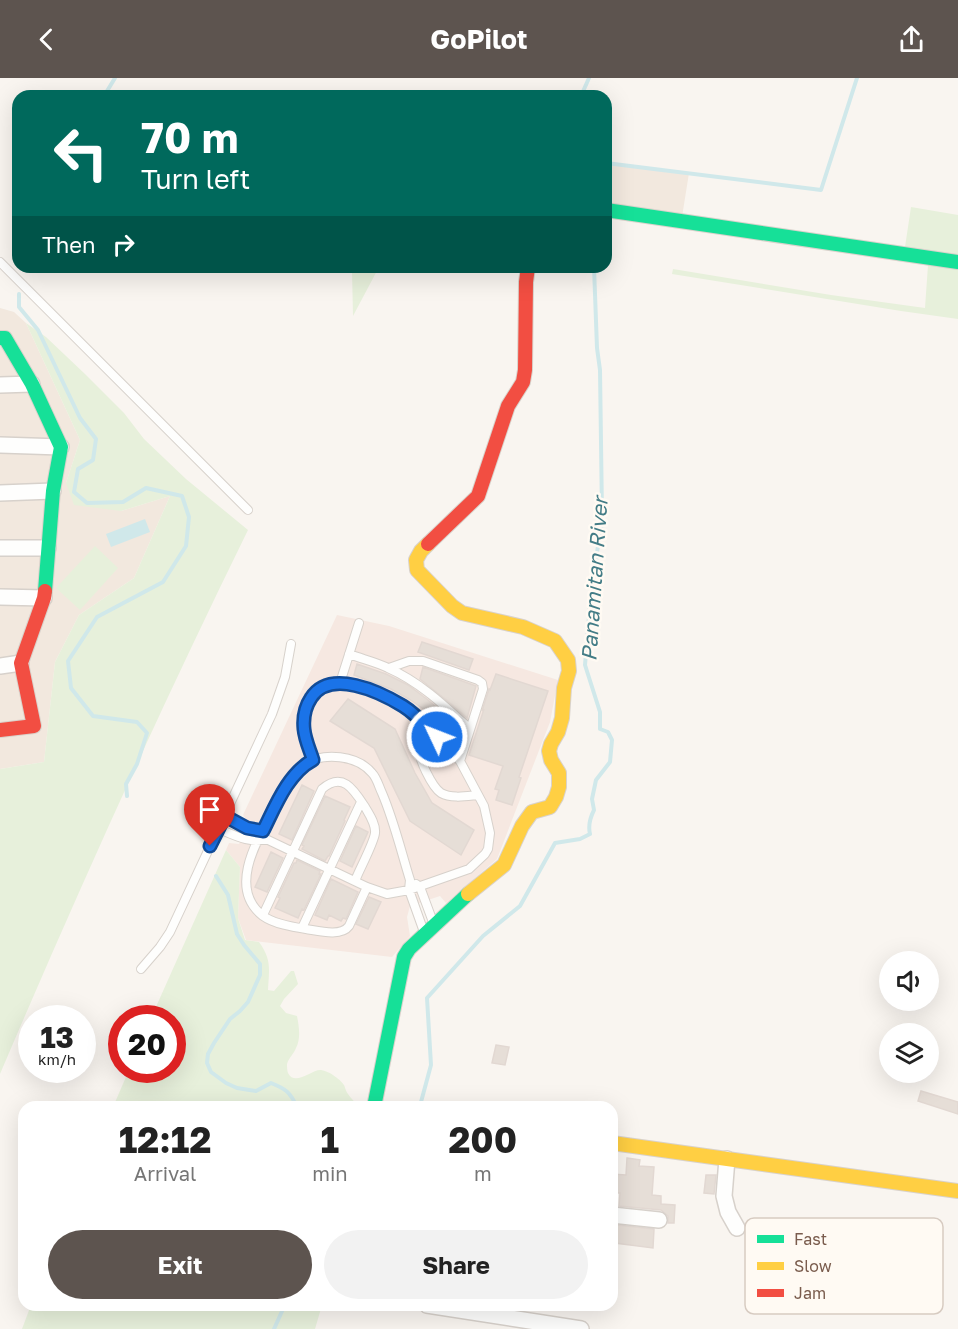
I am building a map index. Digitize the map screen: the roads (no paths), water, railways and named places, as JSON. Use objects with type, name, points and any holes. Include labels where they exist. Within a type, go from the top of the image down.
[{"type":"street","points":[[612,211],[958,262]]},
{"type":"street","points":[[375,1101],[404,957],[409,949],[456,904],[504,864],[522,826],[532,812],[550,807],[559,787],[559,773],[551,760],[549,751],[562,718],[564,688],[570,671],[568,660],[555,641],[523,627],[462,613],[423,577],[417,570],[416,560],[422,551],[478,496],[508,406],[523,382],[527,273]]},
{"type":"street","points":[[0,338],[5,338],[32,384],[61,447],[53,491],[44,598],[21,663],[34,726],[0,730]]},
{"type":"street","points":[[0,385],[32,384]]},
{"type":"street","points":[[0,445],[61,447]]},
{"type":"street","points":[[0,493],[53,491]]},
{"type":"street","points":[[0,548],[48,548]]},
{"type":"street","points":[[0,597],[44,598]]},
{"type":"street","points":[[0,666],[21,663]]},
{"type":"street","points":[[618,1144],[958,1191]]},
{"type":"street","points":[[727,1159],[724,1196],[728,1212],[737,1228]]},
{"type":"street","points":[[618,1216],[659,1220]]},
{"type":"street","points":[[466,1311],[581,1329]]},
{"type":"lane","points":[[0,262],[248,510]]},
{"type":"lane","points":[[340,683],[359,623]]},
{"type":"lane","points":[[141,969],[170,932],[225,816],[277,702],[285,677],[291,644]]},
{"type":"lane","points":[[349,654],[388,668],[418,685],[470,729]]},
{"type":"lane","points":[[388,668],[409,661],[423,661],[482,683],[484,686],[460,760]]},
{"type":"lane","points":[[225,816],[292,852],[387,894],[420,887],[469,869],[485,854],[490,833],[484,806],[460,760],[425,725],[391,699],[364,688],[340,683],[327,685],[315,692],[305,711],[304,728],[313,760]]},
{"type":"lane","points":[[425,725],[419,744],[419,753],[435,787],[442,793],[454,796],[478,795]]},
{"type":"lane","points":[[367,887],[346,929],[338,932],[276,922],[254,907],[246,886],[248,864],[290,781],[304,765],[313,760],[343,758],[361,764],[374,774],[388,808],[410,880],[409,890],[430,929]]},
{"type":"lane","points":[[263,915],[322,789],[338,782],[355,790],[370,817],[375,832],[355,881]]},
{"type":"lane","points":[[302,928],[361,802]]},
{"type":"lane","points":[[219,829],[242,838],[262,837]]},
{"type":"lane","points":[[410,880],[420,887],[430,929]]},
{"type":"water","points":[[145,519],[150,532],[111,547],[106,534]]},
{"type":"waterway","points":[[108,90],[115,78]]},
{"type":"waterway","points":[[584,90],[589,78]]},
{"type":"waterway","points":[[612,164],[821,190],[857,78]]},
{"type":"waterway","name":"Panamitan River","points":[[421,1101],[431,1065],[427,998],[483,936],[520,906],[555,843],[580,839],[590,834],[589,828],[594,810],[592,799],[596,780],[610,762],[612,740],[608,732],[600,729],[600,712],[585,665],[591,592],[602,514],[600,370],[594,273]]},
{"type":"waterway","points":[[19,294],[19,307],[38,330],[80,418],[96,439],[93,460],[78,469],[74,492],[87,503],[123,502],[146,488],[182,496],[189,517],[186,546],[163,582],[97,617],[68,661],[71,688],[93,716],[137,722],[147,733],[137,764],[126,784],[127,796]]},
{"type":"waterway","name":"Panamitan River","points":[[216,876],[228,895],[237,934],[260,964],[260,975],[248,1002],[230,1019],[214,1043],[208,1054],[207,1063],[211,1072],[237,1088],[256,1091],[271,1083],[290,1094],[294,1101]]},
{"type":"waterway","name":"Panamitan River","points":[[274,1329],[282,1311]]}]
